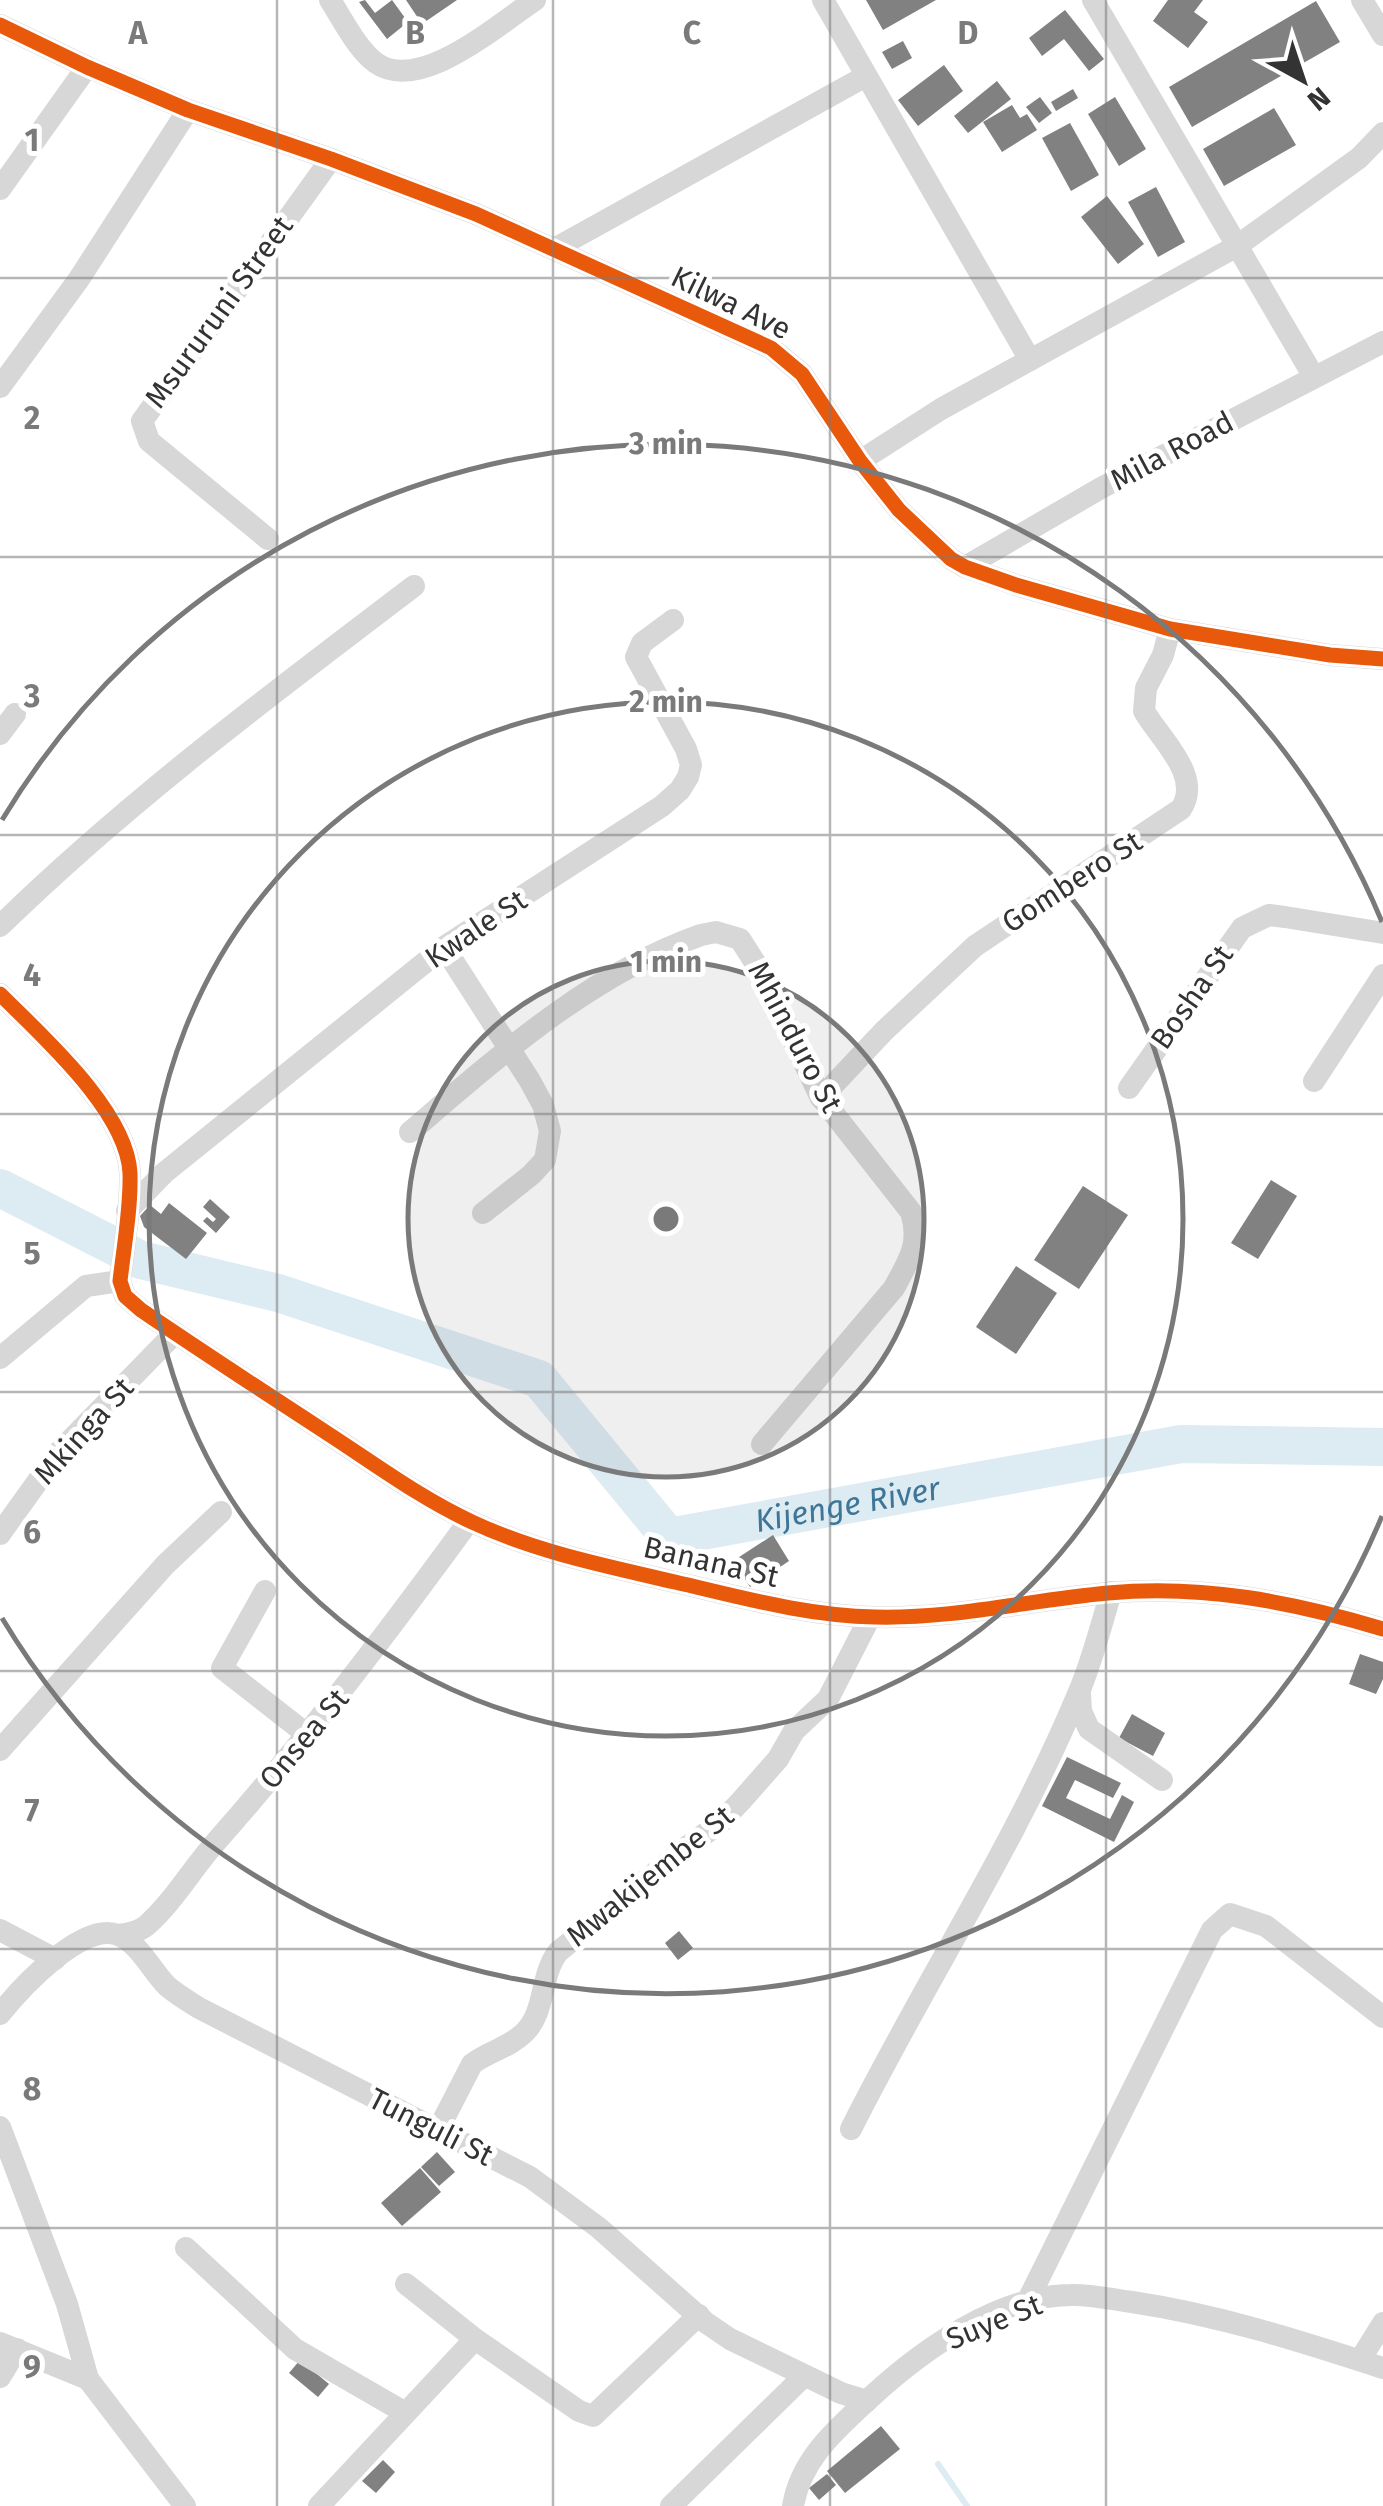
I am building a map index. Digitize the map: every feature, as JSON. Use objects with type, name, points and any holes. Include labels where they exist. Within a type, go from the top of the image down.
[{"type":"street","points":[[330,0],[373,61],[384,68],[406,72],[434,66],[534,0]]},
{"type":"street","points":[[823,0],[1030,360]]},
{"type":"street","points":[[1092,0],[1314,378]]},
{"type":"street","points":[[1362,0],[1383,35]]},
{"type":"street","name":"Kilwa Ave","points":[[0,25],[188,110],[476,214],[784,357],[802,374],[860,461],[899,510],[951,559],[965,567],[1170,629],[1383,660]]},
{"type":"street","points":[[0,189],[87,67]]},
{"type":"street","points":[[554,248],[866,76]]},
{"type":"street","points":[[0,388],[79,279],[188,110]]},
{"type":"street","points":[[860,461],[941,409],[1237,246],[1358,158],[1383,132]]},
{"type":"street","name":"Msururuni Street","points":[[268,539],[149,441],[141,427],[331,159]]},
{"type":"street","name":"Mila Road","points":[[965,567],[1052,515],[1383,342]]},
{"type":"street","points":[[0,926],[96,837],[255,707],[414,586]]},
{"type":"street","name":"Kwale St","points":[[126,1222],[164,1174],[444,947],[614,838],[680,790],[691,765],[686,749],[636,656],[642,643],[673,620]]},
{"type":"street","name":"Gombero St","points":[[821,1098],[897,1018],[976,946],[1181,809],[1187,800],[1186,776],[1144,711],[1143,700],[1164,655],[1170,629]]},
{"type":"street","points":[[0,734],[15,714]]},
{"type":"street","name":"Bosha St","points":[[1129,1088],[1232,940],[1255,920],[1285,917],[1383,932]]},
{"type":"street","name":"Mhinduro St","points":[[410,1132],[508,1047],[619,974],[686,941],[716,932],[740,939],[821,1098],[911,1212],[917,1233],[909,1260],[894,1288],[762,1444]]},
{"type":"street","points":[[444,947],[543,1106],[550,1131],[544,1160],[483,1213]]},
{"type":"street","points":[[1314,1081],[1383,975]]},
{"type":"street","points":[[0,994],[65,1062],[115,1128],[126,1148],[130,1172],[121,1275],[86,1286],[0,1358]]},
{"type":"street","name":"Banana St","points":[[121,1275],[125,1296],[351,1449],[469,1521],[539,1549],[720,1594],[870,1617],[936,1616],[1111,1592],[1177,1591],[1253,1597],[1383,1629]]},
{"type":"street","name":"Mkinga St","points":[[0,1534],[58,1452],[175,1333]]},
{"type":"street","points":[[0,1750],[164,1565],[221,1512]]},
{"type":"street","name":"Onsea St","points":[[119,1935],[144,1928],[309,1736],[469,1521]]},
{"type":"street","points":[[265,1591],[222,1668],[309,1736]]},
{"type":"street","points":[[851,2129],[1000,1855],[1080,1690],[1111,1592]]},
{"type":"street","name":"Mwakijembe St","points":[[438,2130],[472,2064],[500,2052],[532,2024],[550,1962],[558,1952],[720,1823],[742,1801],[778,1758],[794,1731],[828,1698],[870,1617]]},
{"type":"street","points":[[1080,1690],[1080,1711],[1089,1729],[1162,1780]]},
{"type":"street","points":[[1027,2302],[1221,1919],[1230,1914],[1266,1926],[1383,2017]]},
{"type":"street","points":[[0,1930],[55,1960]]},
{"type":"street","points":[[0,2014],[17,1992],[80,1941],[104,1933],[119,1935]]},
{"type":"street","name":"Tunguli St","points":[[119,1935],[144,1956],[167,1986],[199,2008],[530,2177],[599,2228],[730,2339],[804,2376],[867,2401]]},
{"type":"street","points":[[0,2126],[66,2304],[88,2379],[185,2506]]},
{"type":"street","points":[[186,2248],[295,2349],[404,2412]]},
{"type":"street","points":[[406,2284],[578,2411],[593,2416],[699,2316]]},
{"type":"street","name":"Suye St","points":[[793,2506],[805,2466],[913,2358],[970,2325],[1027,2302],[1071,2294],[1190,2311],[1249,2324],[1383,2368]]},
{"type":"street","points":[[1360,2360],[1383,2323]]},
{"type":"street","points":[[318,2506],[475,2338]]},
{"type":"street","points":[[0,2377],[8,2346],[88,2379]]},
{"type":"street","points":[[671,2506],[804,2376]]},
{"type":"building","points":[[365,0],[375,13],[392,0],[408,22],[387,39],[359,2]]},
{"type":"building","points":[[406,0],[457,0],[422,24]]},
{"type":"building","points":[[866,0],[936,0],[883,30]]},
{"type":"building","points":[[1168,0],[1203,0],[1194,12],[1208,22],[1188,48],[1153,21]]},
{"type":"building","points":[[1316,1],[1340,42],[1192,127],[1169,87]]},
{"type":"building","points":[[1065,10],[1104,59],[1089,71],[1064,39],[1042,56],[1029,38]]},
{"type":"building","points":[[903,41],[912,58],[892,69],[882,52]]},
{"type":"building","points":[[944,65],[963,91],[918,126],[898,100]]},
{"type":"building","points":[[997,81],[1011,99],[968,133],[954,116]]},
{"type":"building","points":[[1073,89],[1078,98],[1056,111],[1051,102]]},
{"type":"building","points":[[1040,97],[1052,113],[1039,123],[1026,107]]},
{"type":"building","points":[[1115,97],[1146,149],[1119,166],[1088,114]]},
{"type":"building","points":[[1012,105],[1020,118],[1027,114],[1037,130],[1002,152],[983,122]]},
{"type":"building","points":[[1274,108],[1296,145],[1224,186],[1203,149]]},
{"type":"building","points":[[1070,123],[1099,175],[1071,191],[1042,138]]},
{"type":"building","points":[[1156,187],[1185,242],[1158,257],[1128,202]]},
{"type":"building","points":[[1107,196],[1144,244],[1118,264],[1081,217]]},
{"type":"building","points":[[1271,1180],[1297,1196],[1258,1259],[1231,1243]]},
{"type":"building","points":[[1083,1186],[1128,1215],[1079,1289],[1034,1260]]},
{"type":"building","points":[[210,1199],[230,1217],[216,1233],[203,1221],[207,1217],[213,1222],[216,1219],[203,1207]]},
{"type":"building","points":[[169,1203],[207,1233],[186,1259],[144,1227],[140,1216],[150,1205],[161,1214]]},
{"type":"building","points":[[1016,1266],[1057,1293],[1016,1354],[976,1327]]},
{"type":"building","points":[[773,1535],[789,1561],[750,1587],[733,1561]]},
{"type":"building","points":[[1360,1654],[1383,1662],[1383,1679],[1376,1694],[1349,1684]]},
{"type":"building","points":[[1132,1714],[1165,1733],[1153,1756],[1119,1738]]},
{"type":"building","points":[[1067,1757],[1121,1783],[1113,1798],[1075,1780],[1066,1798],[1110,1819],[1122,1795],[1134,1802],[1114,1842],[1042,1806]]},
{"type":"building","points":[[679,1931],[693,1948],[678,1960],[665,1943]]},
{"type":"building","points":[[437,2152],[455,2172],[439,2186],[421,2167]]},
{"type":"building","points":[[420,2168],[441,2192],[402,2226],[381,2203]]},
{"type":"building","points":[[300,2360],[329,2384],[318,2397],[289,2373]]},
{"type":"building","points":[[881,2426],[900,2449],[845,2493],[827,2471]]},
{"type":"building","points":[[383,2460],[395,2472],[376,2493],[362,2481]]},
{"type":"building","points":[[827,2474],[836,2485],[819,2500],[809,2488]]},
{"type":"waterway","name":"Kijenge River","points":[[0,1188],[141,1260],[278,1293],[539,1379],[669,1537],[1181,1444],[1383,1447]]},
{"type":"waterway","points":[[938,2464],[967,2506]]},
{"type":"cycle path","points":[[0,25],[188,110],[476,214],[771,348],[802,374],[860,461],[899,510],[951,559],[965,567],[1170,629],[1330,655],[1383,659]]},
{"type":"cycle path","points":[[0,994],[80,1076],[99,1100],[125,1149],[130,1173],[120,1281],[125,1296],[400,1481],[472,1522],[572,1557],[824,1613],[904,1617],[1108,1593],[1178,1591],[1281,1603],[1383,1629]]}]
